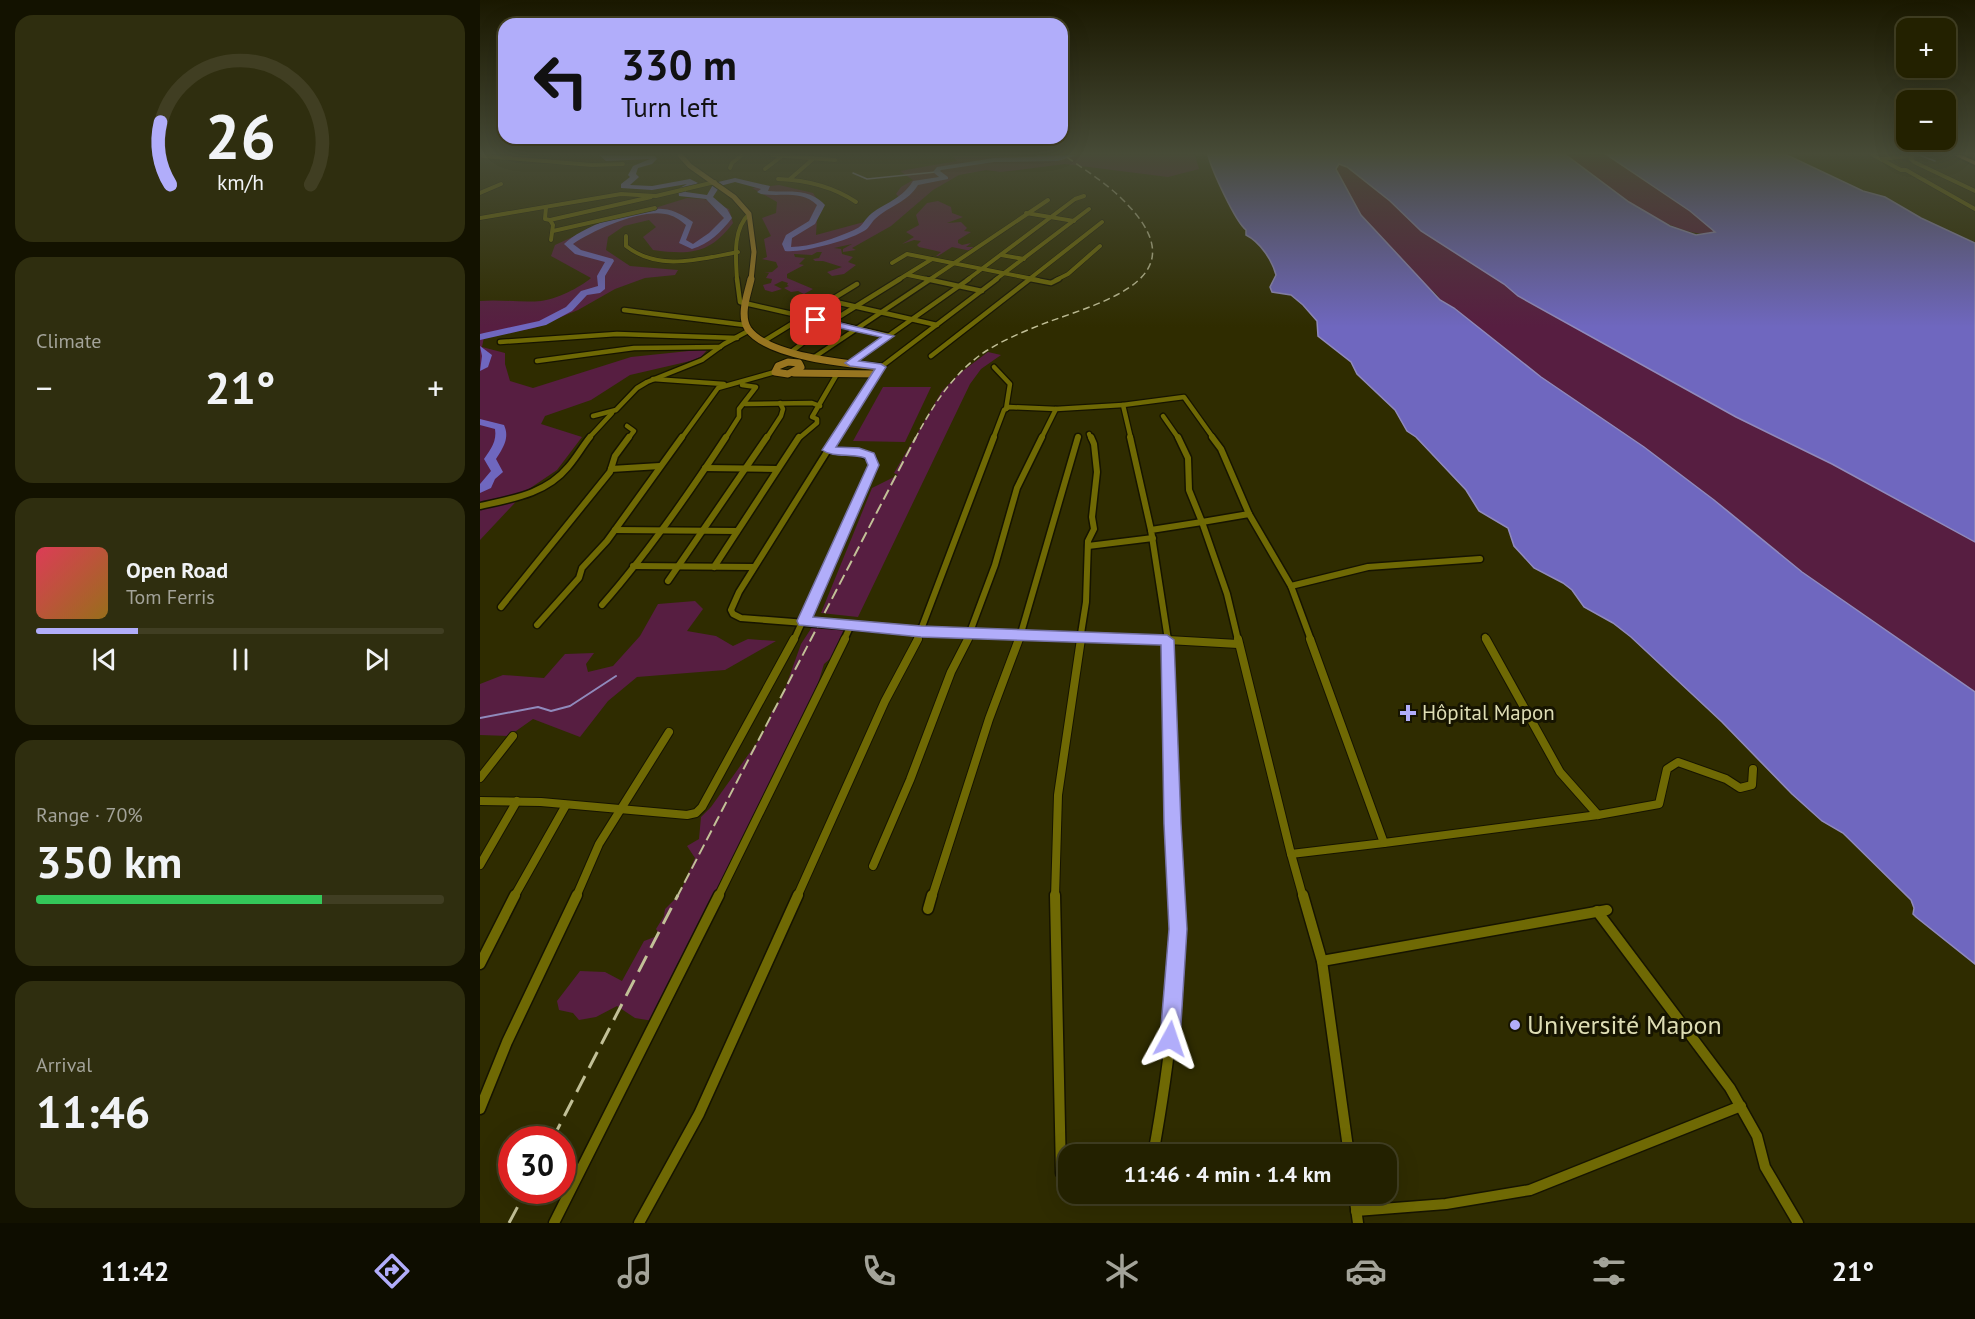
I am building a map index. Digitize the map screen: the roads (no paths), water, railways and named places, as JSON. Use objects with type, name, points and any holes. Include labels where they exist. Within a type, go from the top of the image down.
[{"type":"street","points":[[480,218],[516,212]]},
{"type":"street","points":[[546,212],[545,219],[550,220],[585,212]]},
{"type":"street","points":[[553,231],[637,212]]},
{"type":"street","points":[[850,363],[959,286],[1058,212]]},
{"type":"street","points":[[1085,212],[881,367],[754,567],[739,592],[731,612],[741,618],[804,621],[921,632],[1081,636],[1238,644]]},
{"type":"street","points":[[780,365],[813,358],[955,264],[1026,213],[1074,221]]},
{"type":"street","points":[[748,328],[744,315],[746,305],[754,263],[749,214],[742,218],[738,232],[739,301],[746,305],[889,336]]},
{"type":"street","points":[[550,220],[553,225],[550,240]]},
{"type":"street","points":[[931,356],[1102,222]]},
{"type":"street","points":[[626,236],[626,246],[630,250],[642,257],[660,260],[695,260],[738,252]]},
{"type":"street","points":[[892,263],[906,254],[1054,283],[1100,246]]},
{"type":"street","points":[[1001,255],[1024,259]]},
{"type":"street","points":[[776,372],[790,351],[829,323],[932,259]]},
{"type":"street","points":[[908,275],[982,291]]},
{"type":"street","points":[[764,341],[857,284]]},
{"type":"street","points":[[831,301],[937,325]]},
{"type":"street","points":[[624,310],[748,328],[764,341],[813,358],[881,367]]},
{"type":"street","points":[[480,506],[526,496],[549,483],[567,469],[588,439],[638,388],[653,379],[702,360],[748,328]]},
{"type":"street","points":[[500,342],[616,334],[736,338]]},
{"type":"street","points":[[537,361],[634,348],[720,346]]},
{"type":"street","points":[[790,351],[800,368],[794,373]]},
{"type":"street","points":[[639,1223],[699,1114],[885,701],[921,632],[1006,409],[1010,384],[994,367]]},
{"type":"street","points":[[537,626],[579,578],[582,568],[615,530],[718,388],[776,372],[781,375],[794,373],[877,374]]},
{"type":"street","points":[[714,567],[799,437],[818,423],[817,419],[812,417],[837,374]]},
{"type":"street","points":[[602,605],[705,468],[739,417],[740,407],[745,404],[756,387],[653,379]]},
{"type":"street","points":[[1006,409],[1009,407],[1056,409],[1123,405],[1184,397],[1221,449],[1249,514],[1291,586],[1384,843]]},
{"type":"street","points":[[745,404],[812,403],[820,406]]},
{"type":"street","points":[[668,581],[781,416],[783,409],[780,404]]},
{"type":"street","points":[[1123,405],[1153,538],[1167,640],[1172,824],[1178,929],[1166,1086],[1155,1144]]},
{"type":"street","points":[[873,866],[907,788],[951,672],[971,633],[995,566],[1017,488],[1056,409]]},
{"type":"street","points":[[593,416],[616,410]]},
{"type":"street","points":[[1163,416],[1173,429],[1187,456],[1188,488],[1227,594],[1291,854],[1322,961],[1347,1144]]},
{"type":"street","points":[[501,607],[611,469],[615,456],[634,431],[627,426]]},
{"type":"street","points":[[1061,1144],[1055,875],[1058,795],[1086,602],[1088,546],[1094,529],[1092,517],[1097,472],[1094,444],[1089,434]]},
{"type":"street","points":[[928,909],[989,719],[1021,634],[1078,437]]},
{"type":"street","points":[[480,801],[517,801],[687,814],[696,813],[702,807],[804,621],[873,465],[870,456],[859,452],[828,450]]},
{"type":"street","points":[[611,469],[660,466]]},
{"type":"street","points":[[705,468],[777,469]]},
{"type":"street","points":[[1151,530],[1249,514]]},
{"type":"street","points":[[615,530],[737,531]]},
{"type":"street","points":[[1088,546],[1153,538]]},
{"type":"street","points":[[1291,586],[1368,567],[1480,559]]},
{"type":"street","points":[[633,566],[754,567]]},
{"type":"street","points":[[554,1223],[786,761],[851,625]]},
{"type":"street","points":[[1485,637],[1560,772],[1598,815]]},
{"type":"street","points":[[480,1109],[507,1042],[583,883],[598,844],[669,732]]},
{"type":"street","points":[[480,778],[513,736]]},
{"type":"street","points":[[1291,854],[1598,815],[1659,804],[1667,769],[1678,762],[1726,779],[1740,788],[1752,785],[1753,769]]},
{"type":"street","points":[[480,865],[517,801]]},
{"type":"street","points":[[480,964],[515,895],[566,805]]},
{"type":"street","points":[[1322,961],[1602,910],[1740,1106],[1757,1136],[1765,1167],[1798,1223]]},
{"type":"street","points":[[1357,1217],[1530,1190],[1597,1166],[1740,1106]]},
{"type":"waterway","points":[[480,337],[542,323],[569,309],[584,293],[597,291],[602,287],[601,276],[610,261],[578,252],[568,244],[599,227],[650,212]]},
{"type":"waterway","points":[[668,212],[690,224],[682,241],[692,247],[708,239],[717,231],[728,218],[725,212]]},
{"type":"waterway","points":[[817,212],[812,222],[789,237],[786,244],[788,249],[801,249],[857,232],[867,226],[870,219],[881,212]]},
{"type":"waterway","points":[[480,349],[487,355],[485,365],[480,368]]},
{"type":"waterway","points":[[480,422],[500,427],[501,436],[490,459],[497,472],[490,477],[487,485],[480,489]]},
{"type":"waterway","points":[[480,718],[538,707],[551,711],[570,706],[616,676]]},
{"type":"railway","points":[[915,439],[945,390],[974,359],[1016,335],[1119,294],[1138,281],[1149,266],[1152,248],[1144,225],[1133,212]]},
{"type":"railway","points":[[677,897],[916,437]]},
{"type":"railway","points":[[559,1126],[678,895]]},
{"type":"railway","points":[[509,1223],[519,1204]]},
{"type":"place","name":"Hôpital Mapon","points":[[1408,713]]},
{"type":"place","name":"Université Mapon","points":[[1515,1025]]}]
